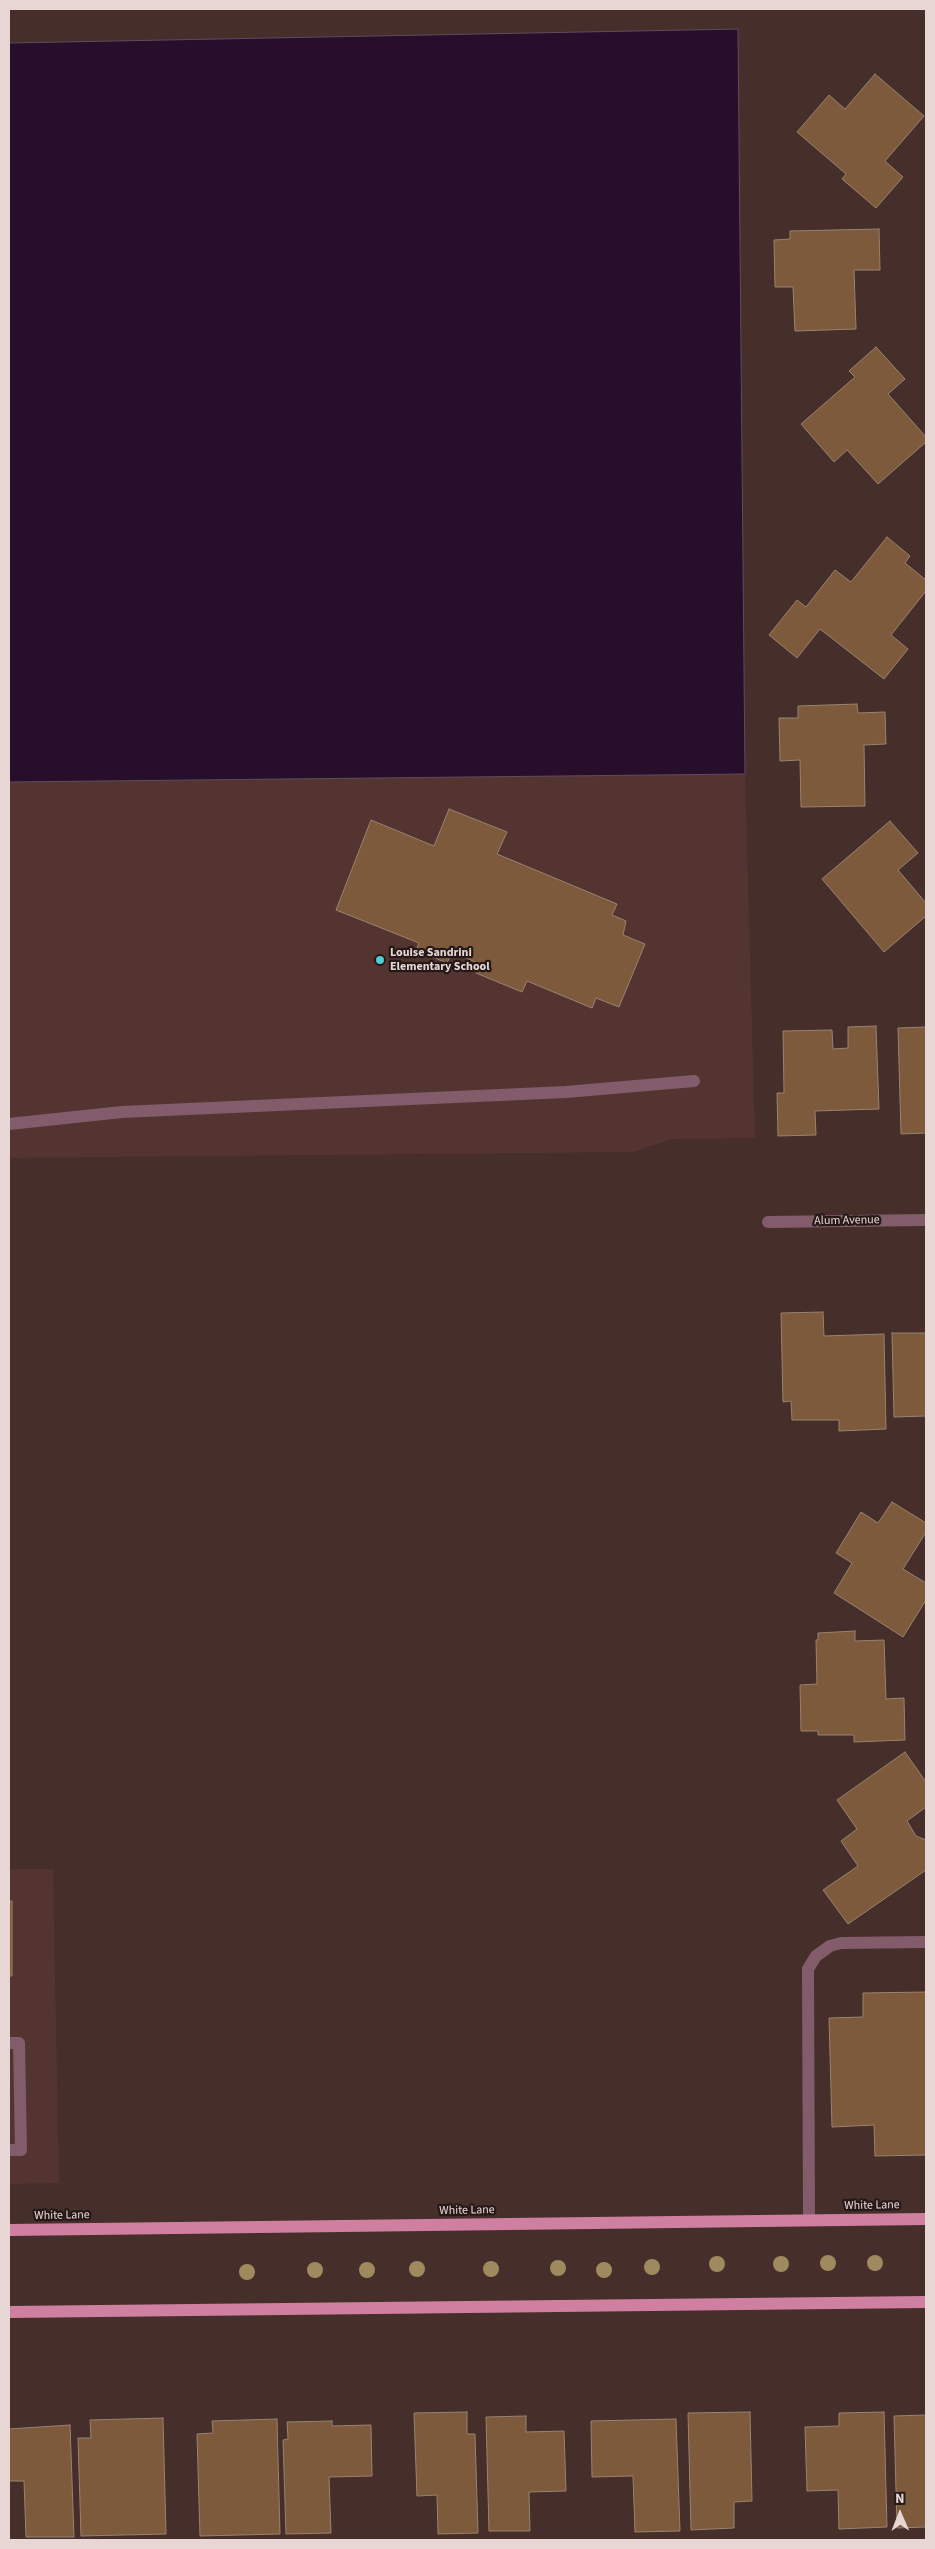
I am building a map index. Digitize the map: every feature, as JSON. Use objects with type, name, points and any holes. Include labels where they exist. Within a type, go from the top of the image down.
[{"type":"main road","name":"White Lane","points":[[9,2230],[926,2219]]},
{"type":"main road","points":[[9,2312],[926,2302]]},
{"type":"street","points":[[9,1124],[122,1112],[566,1092],[694,1081]]},
{"type":"street","name":"Alum Avenue","points":[[768,1222],[926,1220]]},
{"type":"street","points":[[809,2220],[808,1969],[816,1956],[830,1946],[841,1943],[926,1942]]},
{"type":"street","points":[[9,2043],[19,2043],[21,2150],[9,2150]]},
{"type":"shaded area","points":[[738,29],[745,774],[9,782],[9,43]]},
{"type":"shaded area","name":"Louise Sandrini Elementary School","points":[[745,774],[755,1138],[672,1139],[634,1152],[9,1158],[9,782]]},
{"type":"shaded area","points":[[9,1869],[53,1869],[59,2183],[9,2184]]},
{"type":"building","points":[[875,74],[924,116],[885,161],[903,177],[876,208],[842,179],[846,174],[797,132],[829,95],[845,109]]},
{"type":"building","points":[[879,229],[880,270],[854,270],[856,329],[795,331],[793,287],[775,287],[774,240],[790,239],[790,231]]},
{"type":"building","points":[[876,347],[905,379],[888,394],[926,437],[926,442],[878,484],[847,450],[834,462],[801,424],[855,377],[849,371]]},
{"type":"building","points":[[887,537],[910,556],[905,563],[926,580],[926,591],[891,635],[908,649],[884,679],[820,629],[797,658],[769,635],[797,600],[806,607],[835,570],[851,582]]},
{"type":"building","points":[[857,704],[858,713],[885,712],[886,744],[864,745],[865,806],[801,807],[800,760],[780,761],[779,718],[798,718],[798,706]]},
{"type":"building","points":[[449,809],[507,832],[497,854],[617,904],[612,915],[626,921],[623,935],[645,944],[619,1007],[596,998],[592,1008],[527,981],[522,992],[476,973],[480,964],[452,952],[447,963],[416,950],[419,943],[336,910],[371,820],[434,846]]},
{"type":"building","points":[[890,821],[918,853],[898,870],[926,903],[926,916],[884,952],[822,879]]},
{"type":"building","points":[[876,1026],[879,1109],[815,1111],[816,1135],[778,1136],[777,1093],[784,1093],[783,1031],[832,1030],[833,1049],[848,1048],[848,1027]]},
{"type":"building","points":[[926,1027],[926,1133],[901,1134],[898,1028]]},
{"type":"building","points":[[823,1312],[824,1336],[884,1334],[886,1429],[839,1431],[839,1420],[792,1420],[791,1401],[783,1402],[781,1313]]},
{"type":"building","points":[[892,1333],[926,1333],[926,1416],[894,1417]]},
{"type":"building","points":[[892,1502],[926,1523],[926,1532],[903,1569],[926,1583],[926,1600],[903,1637],[834,1593],[852,1563],[836,1553],[861,1512],[878,1523]]},
{"type":"building","points":[[855,1631],[855,1641],[884,1640],[886,1699],[904,1698],[905,1740],[854,1742],[854,1735],[818,1735],[818,1731],[801,1731],[800,1685],[817,1684],[816,1640],[818,1640],[818,1633]]},
{"type":"building","points":[[905,1752],[926,1782],[926,1807],[907,1821],[916,1836],[926,1840],[926,1870],[848,1924],[823,1890],[858,1866],[841,1841],[857,1829],[837,1800]]},
{"type":"building","points":[[9,1901],[12,1901],[12,1976],[9,1976]]},
{"type":"building","points":[[926,1992],[926,2155],[875,2156],[874,2125],[832,2127],[829,2018],[863,2017],[863,1993]]},
{"type":"building","points":[[467,2412],[467,2434],[475,2434],[478,2533],[438,2534],[437,2495],[417,2496],[414,2413]]},
{"type":"building","points":[[750,2412],[752,2501],[734,2502],[734,2528],[691,2530],[688,2413]]},
{"type":"building","points":[[884,2412],[887,2527],[839,2529],[838,2490],[807,2491],[805,2427],[839,2426],[839,2413]]},
{"type":"building","points":[[926,2415],[926,2527],[897,2528],[894,2416]]},
{"type":"building","points":[[526,2416],[526,2432],[564,2431],[566,2491],[529,2492],[530,2531],[489,2531],[486,2417]]},
{"type":"building","points":[[163,2418],[166,2534],[81,2536],[78,2438],[91,2438],[90,2420]]},
{"type":"building","points":[[277,2419],[280,2534],[200,2536],[197,2434],[213,2433],[212,2421]]},
{"type":"building","points":[[676,2419],[680,2531],[635,2532],[633,2476],[592,2477],[591,2421]]},
{"type":"building","points":[[332,2421],[332,2426],[371,2425],[372,2476],[329,2477],[331,2533],[286,2534],[283,2440],[288,2439],[287,2422]]},
{"type":"building","points":[[70,2425],[74,2537],[26,2537],[24,2481],[9,2481],[9,2429]]},
{"type":"place","name":"Louise Sandrini Elementary School","points":[[380,960]]}]
